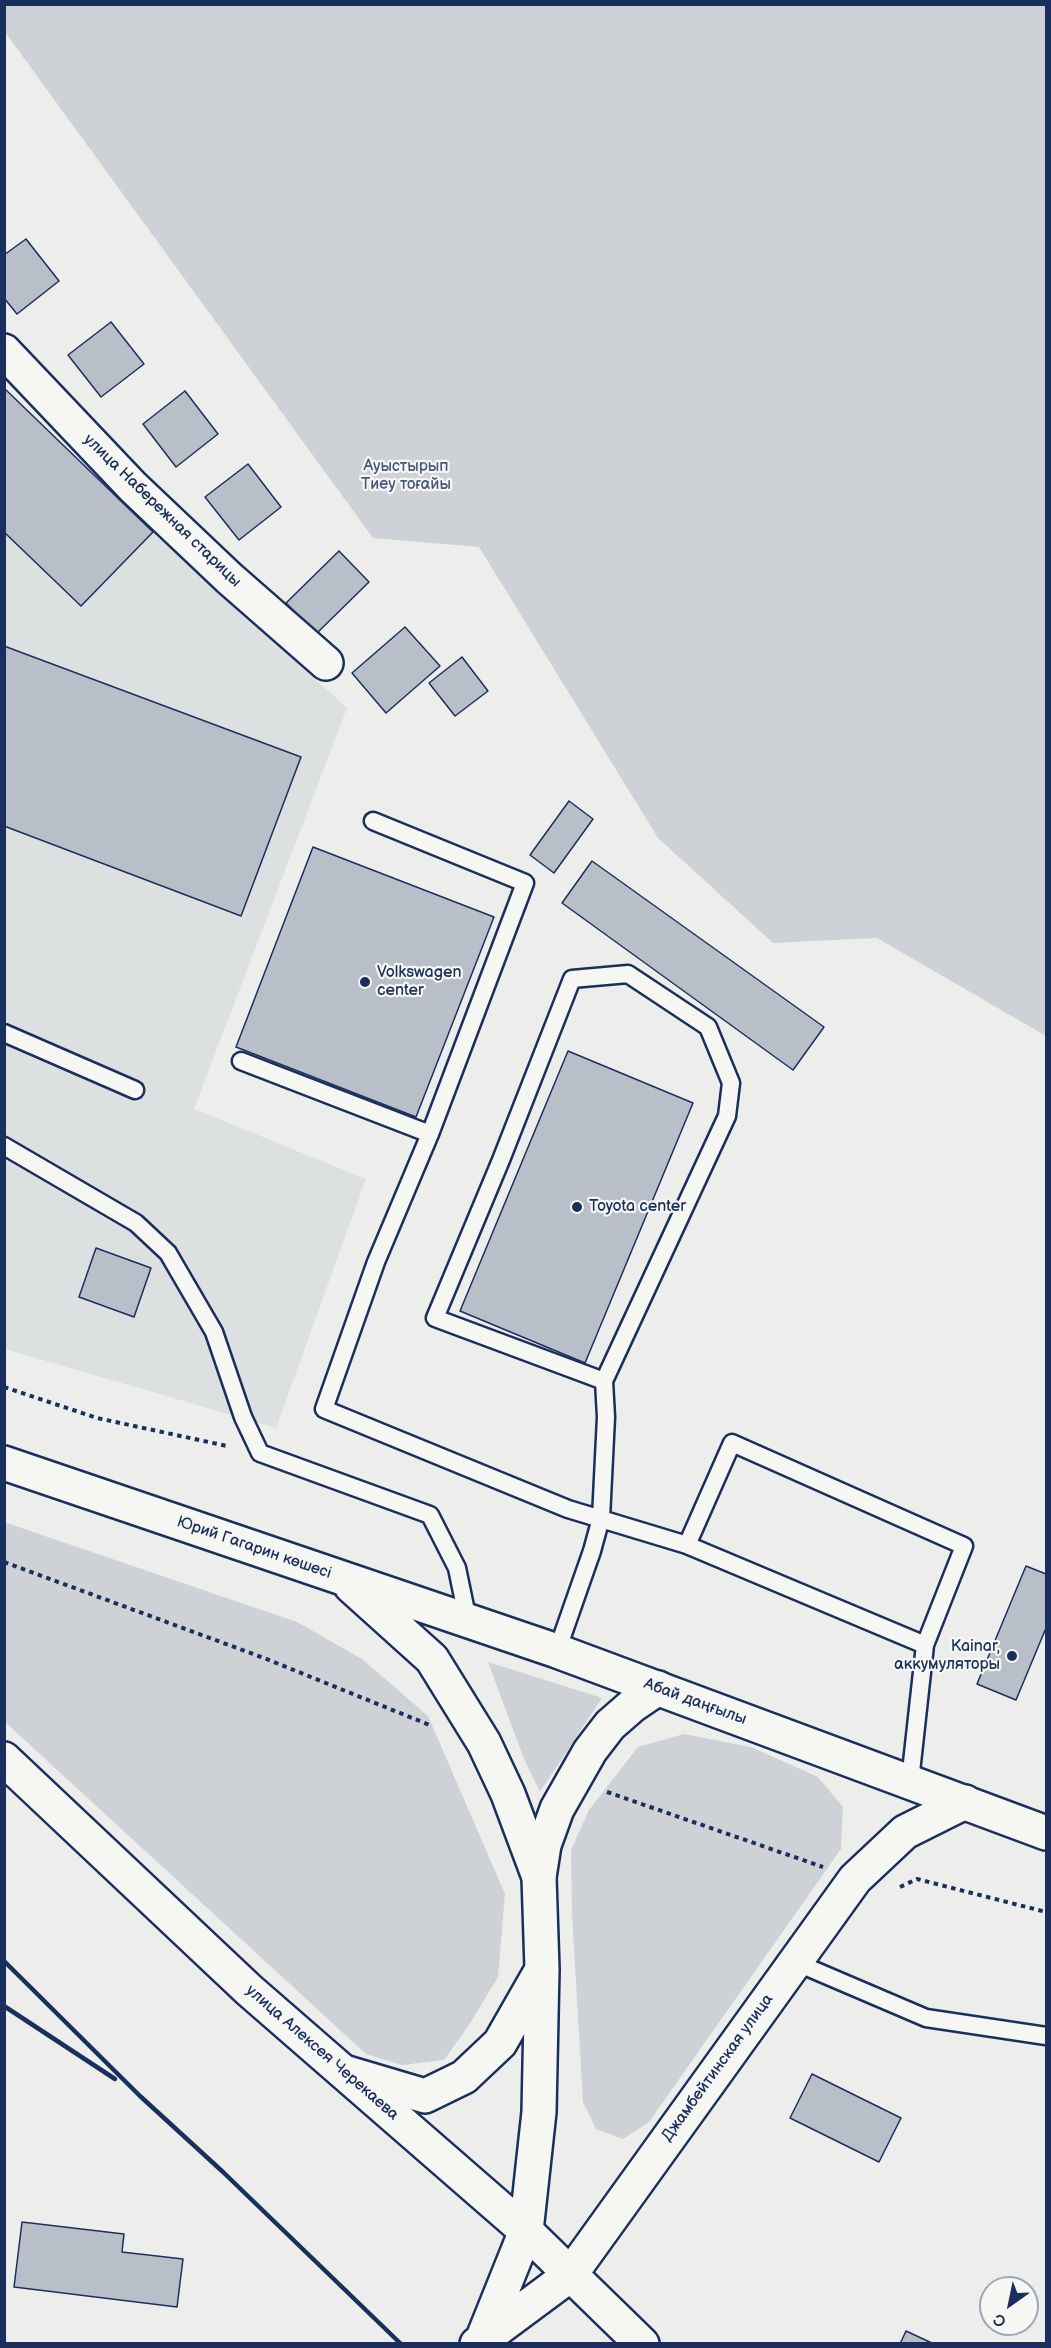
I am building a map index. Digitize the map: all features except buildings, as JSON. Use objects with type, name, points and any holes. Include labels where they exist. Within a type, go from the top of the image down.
[{"type":"street","name":"улица Набережная старицы","points":[[4,351],[133,487],[229,578],[326,663]]},
{"type":"street","name":"Юрий Гагарин көшесі","points":[[4,1463],[341,1577]]},
{"type":"street","name":"Юрий Гагарин көшесі","points":[[4,1474],[341,1577]]},
{"type":"street","name":"Абай даңғылы","points":[[341,1577],[558,1651],[1047,1833]]},
{"type":"street","points":[[341,1577],[432,1659],[484,1743],[508,1794],[539,1877]]},
{"type":"street","points":[[480,2341],[526,2231],[539,2112],[542,1969],[539,1877],[544,1845],[557,1809],[590,1751],[610,1725],[658,1688]]},
{"type":"street","name":"улица Алексея Черекаева","points":[[4,1759],[249,1990],[526,2231],[642,2343]]},
{"type":"street","name":"Джамбейтинская улица","points":[[480,2341],[570,2275],[855,1879],[905,1832],[965,1802]]},
{"type":"street","points":[[344,2072],[425,2096],[464,2077],[500,2043],[542,1969]]},
{"type":"lane","points":[[373,821],[525,883],[430,1134],[376,1262],[324,1409],[568,1509],[687,1545],[925,1645]]},
{"type":"lane","points":[[558,1651],[601,1518],[606,1417],[604,1381],[727,1116],[731,1083],[708,1027],[628,974],[572,979],[501,1160],[435,1318],[604,1381]]},
{"type":"lane","points":[[4,1033],[135,1090]]},
{"type":"lane","points":[[241,1061],[430,1134]]},
{"type":"lane","points":[[4,1146],[136,1223],[168,1253],[214,1332],[243,1417],[260,1453],[430,1515],[457,1568],[468,1621]]},
{"type":"lane","points":[[687,1545],[732,1443],[964,1546],[925,1645],[910,1781]]},
{"type":"lane","points":[[795,1962],[926,2018],[1047,2036]]},
{"type":"path","points":[[4,1387],[97,1418],[260,1453]]},
{"type":"path","points":[[4,1562],[264,1658],[434,1726]]},
{"type":"path","points":[[603,1791],[827,1868]]},
{"type":"path","points":[[899,1887],[916,1879],[1047,1912]]},
{"type":"shaded area","points":[[4,388],[153,532],[347,708],[194,1109],[366,1179],[276,1428],[5,1349]]},
{"type":"green space","name":"Ауыстырып Тиеу тоғайы","points":[[4,5],[1046,5],[1046,1036],[877,938],[773,943],[658,838],[479,547],[373,538],[5,32]]},
{"type":"green space","points":[[4,1522],[297,1622],[362,1659],[428,1716],[505,1894],[498,1977],[469,2025],[444,2060],[402,2065],[366,2054],[5,1722]]},
{"type":"green space","points":[[488,1662],[602,1698],[540,1792],[524,1759]]},
{"type":"green space","points":[[684,1734],[751,1747],[818,1777],[843,1807],[841,1849],[649,2122],[623,2139],[596,2129],[583,2102],[572,1914],[571,1850],[589,1810],[638,1747]]},
{"type":"railway","points":[[4,1961],[140,2096],[223,2172],[401,2344]]},
{"type":"railway","points":[[4,2006],[115,2079]]},
{"type":"place","name":"Volkswagen center","points":[[365,982]]},
{"type":"place","name":"Toyota center","points":[[577,1207]]},
{"type":"place","name":"Kainar, аккумуляторы","points":[[1012,1656]]}]
